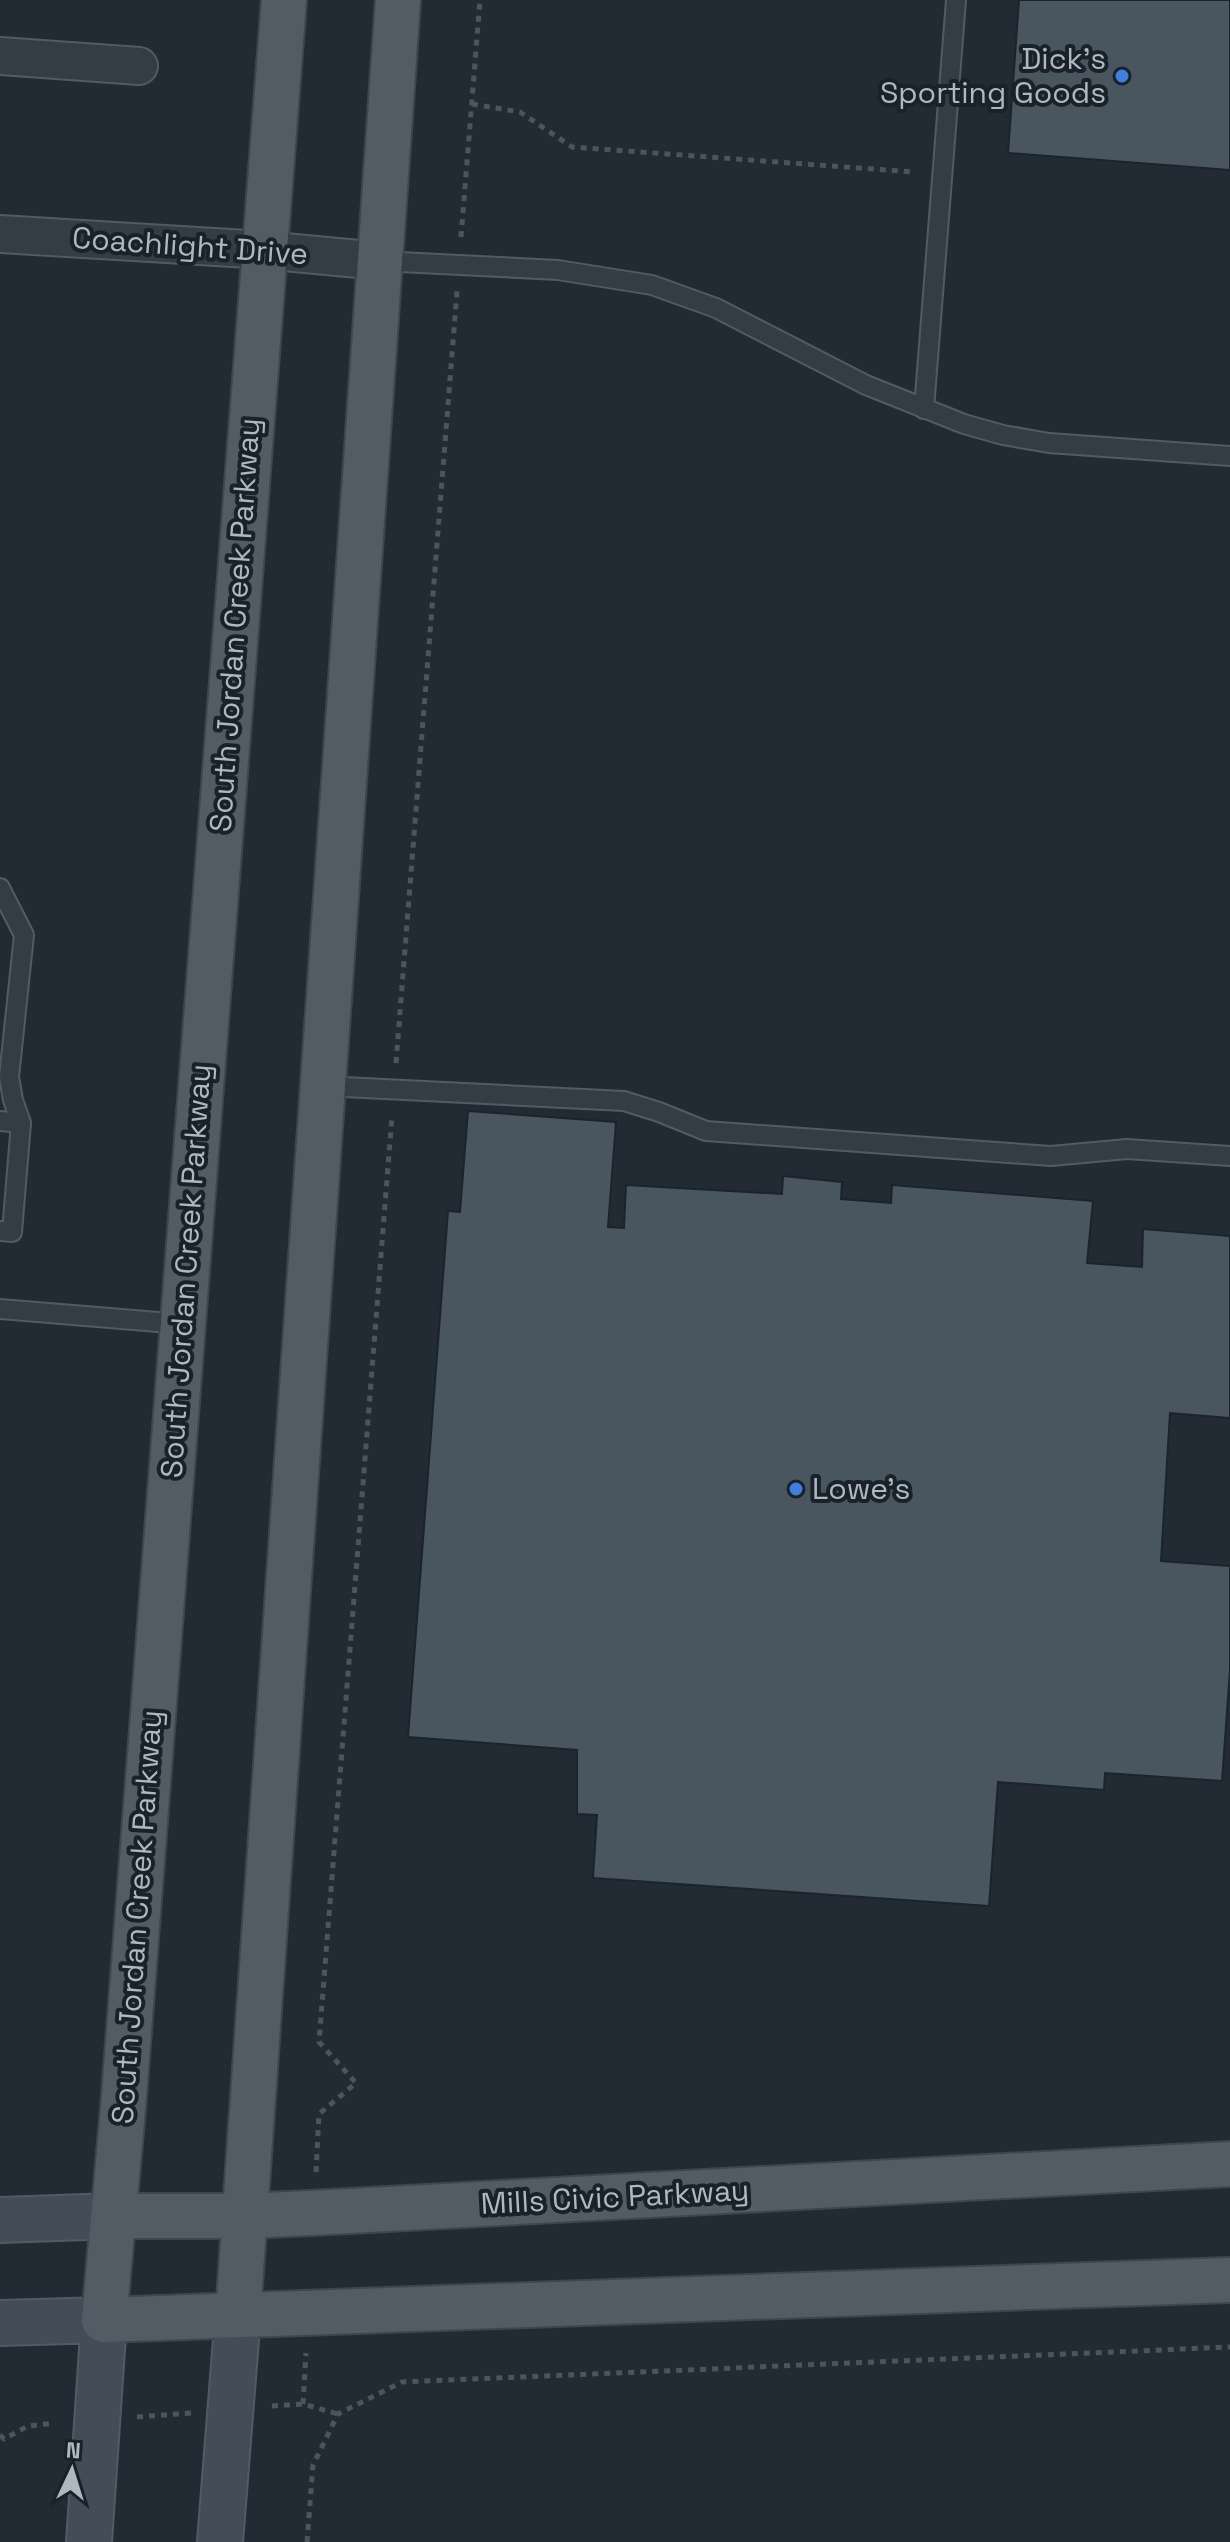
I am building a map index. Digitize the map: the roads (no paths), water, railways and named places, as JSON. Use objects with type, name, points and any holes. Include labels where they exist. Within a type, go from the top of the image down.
[{"type":"main road","name":"South Jordan Creek Parkway","points":[[89,2542],[284,0]]},
{"type":"main road","points":[[220,2542],[246,2216],[398,0]]},
{"type":"main road","name":"Mills Civic Parkway","points":[[0,2220],[314,2213],[1230,2164]]},
{"type":"main road","points":[[0,2323],[1230,2280]]},
{"type":"street","points":[[0,56],[139,66]]},
{"type":"street","name":"Coachlight Drive","points":[[0,234],[263,250],[380,261]]},
{"type":"lane","points":[[924,409],[956,0]]},
{"type":"lane","points":[[380,261],[558,270],[652,285],[716,308],[866,385],[924,409],[1003,435],[1049,443],[1230,456]]},
{"type":"lane","points":[[0,1231],[12,1232],[21,1123],[9,1077],[24,935],[1,894]]},
{"type":"lane","points":[[324,1086],[624,1101],[706,1131],[1051,1156],[1110,1149],[1230,1156]]},
{"type":"lane","points":[[0,1121],[21,1123]]},
{"type":"lane","points":[[0,1309],[182,1324]]},
{"type":"place","name":"Dick's Sporting Goods","points":[[1122,76]]},
{"type":"place","name":"Lowe's","points":[[796,1489]]}]
